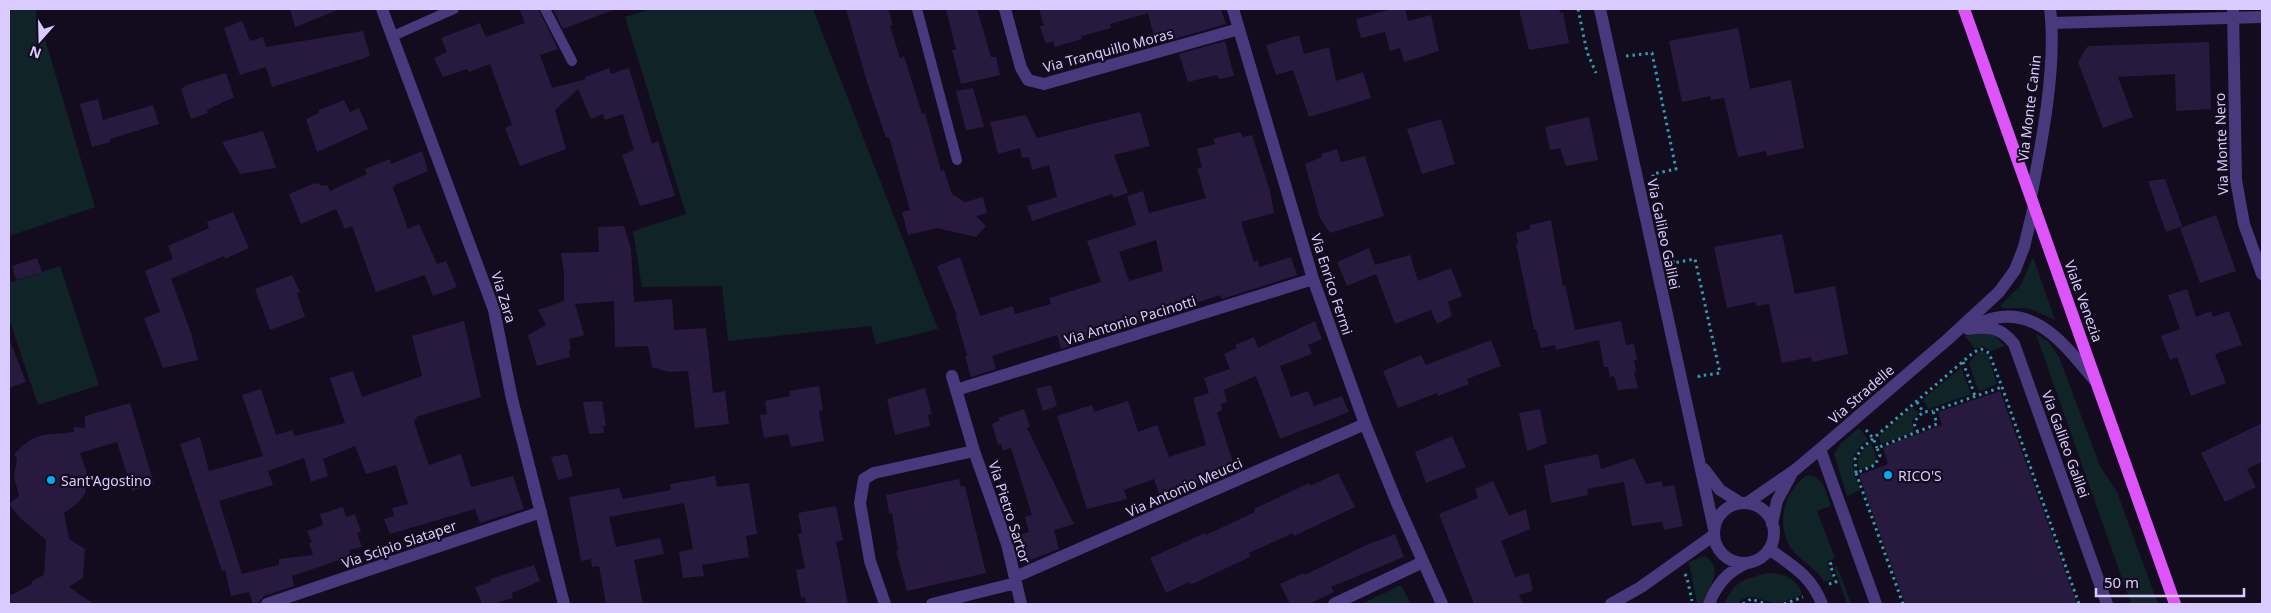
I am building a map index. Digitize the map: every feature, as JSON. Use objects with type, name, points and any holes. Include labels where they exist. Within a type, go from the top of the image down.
[{"type":"main road","name":"Viale Venezia","points":[[1964,9],[2175,604]]},
{"type":"street","name":"Via Zara","points":[[382,9],[494,310],[512,399],[564,604]]},
{"type":"street","name":"Via Tranquillo Moras","points":[[1005,9],[1021,68],[1028,80],[1044,84],[1239,30]]},
{"type":"street","name":"Via Enrico Fermi","points":[[1233,9],[1313,279],[1365,424],[1442,604]]},
{"type":"street","name":"Via Galileo Galilei","points":[[1600,9],[1701,465],[1714,532]]},
{"type":"street","name":"Via Monte Canin","points":[[2032,201],[2046,102],[2052,23],[2050,9]]},
{"type":"street","points":[[2052,23],[2233,14],[2262,17]]},
{"type":"street","name":"Via Monte Nero","points":[[2233,14],[2236,180],[2244,224],[2262,274]]},
{"type":"street","name":"Via Stradelle","points":[[1744,503],[1795,470],[1947,340],[1999,292],[2015,270],[2024,247],[2032,201]]},
{"type":"street","name":"Via Antonio Pacinotti","points":[[956,390],[1313,279]]},
{"type":"street","name":"Via Stradelle","points":[[1947,340],[1985,321],[2006,317],[2031,320],[2047,329],[2064,345],[2097,384]]},
{"type":"street","name":"Via Galileo Galilei","points":[[1968,329],[1991,326],[2004,333],[2014,344],[2107,604]]},
{"type":"street","name":"Via Pietro Sartor","points":[[952,376],[974,451],[1006,544],[1021,604]]},
{"type":"street","name":"Via Antonio Meucci","points":[[1015,580],[1365,424]]},
{"type":"street","points":[[1820,449],[1876,604]]},
{"type":"street","name":"Via Pietro Sartor","points":[[885,604],[870,561],[860,503],[864,479],[874,473],[974,451]]},
{"type":"street","name":"Via Galileo Galilei","points":[[1701,465],[1720,490],[1744,503]]},
{"type":"street","name":"Via Stradelle","points":[[1772,524],[1777,500],[1786,482],[1795,470]]},
{"type":"street","points":[[1709,604],[1723,579],[1737,567],[1756,560],[1769,549],[1774,532],[1772,524],[1763,510],[1744,503],[1727,508],[1721,514],[1714,532],[1716,546],[1722,553],[1738,562],[1747,563]]},
{"type":"street","name":"Via Scipio Slataper","points":[[267,604],[541,512]]},
{"type":"street","points":[[1612,604],[1641,587],[1714,532]]},
{"type":"street","points":[[1769,549],[1812,582],[1822,604]]},
{"type":"street","points":[[1334,604],[1423,562]]},
{"type":"street","name":"Via Pietro Sartor","points":[[932,604],[1015,580]]},
{"type":"lane","points":[[393,36],[454,9]]},
{"type":"lane","points":[[546,9],[572,61]]},
{"type":"lane","points":[[917,9],[957,160]]},
{"type":"path","points":[[1624,49],[1626,58],[1652,53],[1676,169],[1653,174],[1655,183]]},
{"type":"path","points":[[1671,254],[1673,263],[1696,259],[1720,372],[1699,376],[1701,385]]},
{"type":"path","points":[[1903,604],[1856,473],[1855,459],[1862,448],[1873,438],[1978,350],[1986,350],[1989,353],[2002,386],[2079,604]]},
{"type":"path","points":[[1964,362],[1975,396]]},
{"type":"path","points":[[1918,432],[1913,424],[1923,412],[1933,411],[2002,386]]},
{"type":"path","points":[[1916,402],[1923,412]]},
{"type":"path","points":[[1877,448],[1937,424],[1933,411]]},
{"type":"path","points":[[1856,473],[1875,465],[1880,456],[1873,438],[1861,425]]},
{"type":"path","points":[[1826,586],[1836,582],[1830,564],[1835,562]]},
{"type":"path","points":[[1683,572],[1687,578],[1693,604]]},
{"type":"path","points":[[1784,604],[1793,603],[1802,598],[1804,593]]},
{"type":"path","points":[[1743,604],[1751,599],[1766,604]]},
{"type":"green space","points":[[9,9],[36,9],[95,207],[9,236]]},
{"type":"green space","points":[[651,9],[813,9],[938,329],[876,344],[871,326],[728,341],[722,286],[642,287],[633,231],[686,214],[625,17]]},
{"type":"green space","points":[[2033,257],[2055,320],[2028,308],[2002,308],[2001,305],[2021,285]]},
{"type":"green space","points":[[60,266],[99,385],[38,405],[9,318],[9,283]]},
{"type":"green space","points":[[1983,333],[1993,334],[2005,346],[1991,351],[1982,346],[1975,349],[1965,336]]},
{"type":"green space","points":[[2036,334],[2048,341],[2059,357],[2100,466],[2117,492],[2158,604],[2131,604]]},
{"type":"green space","points":[[1982,351],[1988,356],[1997,384],[1980,391],[1977,388],[1969,363],[1977,353]]},
{"type":"green space","points":[[1961,368],[1971,394],[1929,409],[1923,401],[1924,398]]},
{"type":"green space","points":[[1912,407],[1919,413],[1912,421],[1914,432],[1881,444],[1879,436]]},
{"type":"green space","points":[[1859,428],[1868,439],[1857,452],[1853,463],[1854,475],[1860,490],[1847,496],[1834,454],[1841,443]]},
{"type":"green space","points":[[1871,443],[1876,456],[1875,462],[1871,466],[1859,469],[1858,458],[1862,451]]},
{"type":"green space","points":[[1807,475],[1817,478],[1821,482],[1826,490],[1831,506],[1817,511],[1835,558],[1827,562],[1833,579],[1824,582],[1817,572],[1797,555],[1789,545],[1783,526],[1783,516],[1788,497],[1799,481]]},
{"type":"green space","points":[[1705,556],[1714,567],[1714,578],[1702,604],[1697,604],[1689,562]]},
{"type":"green space","points":[[1837,566],[1851,604],[1847,604],[1834,567]]},
{"type":"green space","points":[[1767,573],[1784,575],[1794,581],[1802,595],[1776,604],[1748,597],[1740,600],[1739,604],[1724,604],[1736,585],[1751,577]]},
{"type":"green space","points":[[1401,585],[1411,604],[1362,604]]},
{"type":"building","points":[[290,9],[338,9],[338,10],[295,27]]},
{"type":"building","points":[[519,9],[538,9],[558,49],[540,55],[552,88],[586,79],[585,77],[609,68],[611,74],[629,68],[652,144],[658,141],[675,196],[640,206],[622,155],[634,150],[623,114],[605,120],[603,114],[591,119],[578,89],[555,110],[566,149],[520,166],[505,128],[512,125],[490,64],[469,72],[467,69],[443,77],[434,58],[447,52],[441,38],[480,23],[486,37],[525,23]]},
{"type":"building","points":[[553,9],[613,9],[613,10],[563,29]]},
{"type":"building","points":[[846,9],[888,9],[893,25],[890,26],[900,58],[904,56],[922,114],[925,113],[941,171],[944,170],[952,194],[965,202],[983,197],[987,213],[976,216],[986,226],[976,237],[937,228],[908,235],[902,212],[910,210],[889,137],[886,138],[867,82]]},
{"type":"building","points":[[946,9],[977,9],[991,57],[996,57],[1000,75],[961,84],[952,50],[956,50]]},
{"type":"building","points":[[1039,9],[1221,9],[1226,24],[1156,44],[1148,13],[1110,24],[1111,28],[1081,36],[1082,39],[1055,47],[1053,41],[1046,44],[1040,26],[1044,26]]},
{"type":"building","points":[[1392,9],[1405,9],[1408,21],[1431,15],[1439,51],[1404,62],[1400,48],[1390,51],[1385,32],[1361,38],[1356,19]]},
{"type":"building","points":[[1519,9],[1559,9],[1560,13],[1563,12],[1569,43],[1529,50]]},
{"type":"building","points":[[242,21],[250,41],[263,37],[266,47],[363,31],[370,55],[272,87],[266,67],[240,75],[224,28]]},
{"type":"building","points":[[1738,28],[1750,89],[1791,80],[1804,148],[1767,156],[1766,151],[1738,157],[1724,98],[1711,100],[1710,96],[1682,102],[1669,41]]},
{"type":"building","points":[[1299,35],[1304,54],[1329,47],[1336,81],[1363,72],[1371,98],[1309,117],[1293,70],[1276,75],[1266,45]]},
{"type":"building","points":[[1225,41],[1234,76],[1219,79],[1217,75],[1188,82],[1179,54]]},
{"type":"building","points":[[2209,42],[2211,109],[2176,111],[2175,74],[2118,77],[2133,117],[2103,128],[2078,62],[2086,48],[2089,46]]},
{"type":"building","points":[[226,73],[234,97],[207,110],[208,113],[191,119],[181,89],[187,85]]},
{"type":"building","points":[[973,88],[984,127],[966,130],[956,91]]},
{"type":"building","points":[[98,99],[103,120],[153,105],[159,124],[110,139],[110,142],[92,147],[80,104]]},
{"type":"building","points":[[344,100],[350,112],[359,108],[368,129],[317,152],[306,119],[319,113],[319,110]]},
{"type":"building","points":[[1140,112],[1150,146],[1114,155],[1128,193],[1114,198],[1112,194],[1032,221],[1027,206],[1057,197],[1049,165],[1032,170],[1029,157],[1022,158],[1020,148],[998,154],[990,122],[1026,115],[1037,138]]},
{"type":"building","points":[[1589,117],[1598,160],[1566,166],[1560,148],[1550,150],[1545,127]]},
{"type":"building","points":[[1441,119],[1455,164],[1422,174],[1407,129]]},
{"type":"building","points":[[263,131],[276,168],[240,174],[222,142]]},
{"type":"building","points":[[1240,132],[1243,137],[1252,135],[1270,191],[1274,213],[1241,222],[1254,262],[1258,260],[1259,267],[1291,257],[1297,275],[1222,299],[1220,295],[1061,349],[1057,335],[992,356],[996,369],[971,377],[957,316],[937,266],[960,257],[980,316],[1013,306],[1015,314],[1051,304],[1049,298],[1101,282],[1087,241],[1136,225],[1127,196],[1143,191],[1149,213],[1206,198],[1197,169],[1202,167],[1197,149],[1215,144],[1213,139]],"holes":[[[1156,240],[1163,271],[1129,281],[1119,252]]]},
{"type":"building","points":[[1337,149],[1341,162],[1365,156],[1384,216],[1330,233],[1320,218],[1305,164],[1322,157],[1321,154]]},
{"type":"building","points":[[422,151],[428,171],[395,185],[393,188],[408,229],[419,224],[437,264],[446,261],[457,287],[433,296],[425,275],[376,292],[352,226],[345,229],[336,209],[301,224],[289,194],[315,183],[323,186],[327,185],[330,191],[367,174],[365,169],[390,159],[391,164]]},
{"type":"building","points":[[2165,179],[2182,226],[2166,232],[2148,181]]},
{"type":"building","points":[[233,212],[249,248],[225,259],[224,256],[171,279],[191,333],[198,360],[163,368],[144,318],[160,312],[145,271],[173,259],[168,246],[209,228],[207,222]]},
{"type":"building","points":[[2216,215],[2236,271],[2200,283],[2180,228]]},
{"type":"building","points":[[1551,220],[1563,286],[1565,285],[1575,330],[1621,321],[1626,345],[1634,344],[1637,360],[1634,360],[1636,371],[1634,372],[1638,388],[1618,390],[1614,376],[1610,377],[1608,367],[1604,367],[1599,340],[1556,350],[1555,345],[1541,348],[1536,329],[1534,329],[1516,244],[1518,243],[1516,233],[1530,229],[1530,225]]},
{"type":"building","points":[[624,226],[631,249],[634,302],[672,299],[674,330],[706,328],[713,393],[725,391],[729,424],[695,428],[688,371],[669,372],[652,367],[648,346],[615,347],[614,301],[575,304],[584,335],[569,339],[570,357],[537,366],[528,335],[546,325],[538,310],[564,301],[564,272],[561,253],[599,252],[598,227]]},
{"type":"building","points":[[1782,234],[1795,294],[1835,286],[1848,354],[1812,362],[1811,357],[1782,363],[1769,304],[1756,306],[1755,302],[1727,308],[1714,247]]},
{"type":"building","points":[[1369,248],[1375,265],[1410,255],[1418,281],[1451,268],[1462,296],[1448,302],[1452,316],[1437,324],[1431,310],[1395,324],[1376,274],[1347,286],[1337,262]]},
{"type":"building","points":[[37,258],[42,272],[16,280],[12,266]]},
{"type":"building","points":[[292,275],[300,292],[297,293],[305,317],[270,330],[255,289]]},
{"type":"building","points":[[2187,289],[2196,317],[2211,311],[2213,317],[2229,311],[2242,345],[2215,354],[2226,383],[2191,396],[2177,357],[2170,360],[2161,336],[2180,329],[2168,295]]},
{"type":"building","points":[[464,321],[481,397],[416,417],[417,419],[414,420],[417,431],[429,465],[461,454],[471,487],[513,476],[524,509],[480,523],[475,509],[390,534],[384,519],[394,516],[392,508],[408,504],[396,465],[366,474],[355,446],[323,459],[328,476],[311,482],[304,458],[268,471],[273,485],[219,501],[242,574],[279,565],[279,559],[313,555],[309,543],[312,542],[307,531],[323,525],[320,514],[343,507],[346,517],[355,514],[361,532],[357,533],[362,547],[349,550],[351,556],[292,576],[294,586],[264,596],[259,602],[253,604],[249,592],[231,596],[225,570],[222,571],[180,444],[200,437],[209,471],[263,456],[242,395],[261,389],[276,435],[292,430],[295,436],[345,423],[330,378],[353,371],[362,397],[422,376],[412,336]]},
{"type":"building","points":[[1315,321],[1322,339],[1308,345],[1312,354],[1280,366],[1291,397],[1308,391],[1314,406],[1342,396],[1349,412],[1280,439],[1256,376],[1224,390],[1227,402],[1221,404],[1222,410],[1217,413],[1233,462],[1211,471],[1213,479],[1181,488],[1181,490],[1160,497],[1154,479],[1124,490],[1127,499],[1087,509],[1057,416],[1092,405],[1094,412],[1128,401],[1138,432],[1157,425],[1169,457],[1206,445],[1193,398],[1209,393],[1204,378],[1230,369],[1224,354],[1237,348],[1235,345],[1254,337],[1258,348]]},
{"type":"building","points":[[1491,340],[1501,366],[1467,379],[1469,384],[1438,396],[1437,393],[1398,408],[1383,371],[1421,355],[1426,365]]},
{"type":"building","points":[[9,341],[26,382],[9,388]]},
{"type":"building","points":[[1051,385],[1057,406],[1043,411],[1036,389]]},
{"type":"building","points":[[819,386],[823,410],[819,411],[824,441],[791,447],[788,434],[764,438],[760,415],[767,414],[765,401],[790,396],[789,391]]},
{"type":"building","points":[[925,388],[932,414],[928,415],[930,426],[895,435],[887,399]]},
{"type":"building","points":[[2000,391],[2077,604],[1905,604],[1859,475],[1888,464],[1883,447],[1942,425],[1938,412]]},
{"type":"building","points":[[602,401],[606,426],[603,426],[604,433],[589,434],[583,402]]},
{"type":"building","points":[[130,403],[154,484],[132,491],[117,442],[80,453],[87,473],[85,494],[78,503],[64,513],[69,539],[85,549],[83,578],[69,587],[94,604],[9,604],[9,596],[32,584],[32,581],[44,575],[46,540],[19,517],[9,504],[19,496],[14,477],[17,458],[14,455],[32,439],[43,435],[74,432],[74,427],[85,428],[85,416]]},
{"type":"building","points":[[1024,409],[1030,427],[1027,428],[1074,524],[1054,530],[1059,549],[1027,561],[1019,535],[1029,532],[1025,517],[1032,515],[1011,448],[1003,451],[1001,444],[998,445],[992,424],[1000,420],[998,418]]},
{"type":"building","points":[[1540,409],[1547,443],[1527,451],[1519,413]]},
{"type":"building","points":[[2262,423],[2262,462],[2247,469],[2256,487],[2225,502],[2201,453]]},
{"type":"building","points":[[1452,436],[1466,467],[1426,483],[1415,452]]},
{"type":"building","points":[[567,454],[573,476],[558,480],[551,457]]},
{"type":"building","points":[[1598,454],[1601,469],[1634,458],[1646,484],[1662,481],[1663,487],[1674,485],[1683,526],[1664,530],[1662,522],[1632,526],[1624,482],[1587,489],[1588,495],[1551,503],[1544,465]]},
{"type":"building","points":[[1338,473],[1355,507],[1294,536],[1293,533],[1249,553],[1250,557],[1190,585],[1189,582],[1166,593],[1150,558],[1255,512],[1254,509],[1309,483],[1310,486]]},
{"type":"building","points":[[715,476],[717,487],[749,483],[757,534],[746,536],[749,557],[702,565],[704,576],[683,578],[679,552],[693,549],[684,503],[609,517],[616,547],[660,538],[664,554],[634,560],[643,604],[606,604],[599,566],[592,567],[591,559],[581,561],[569,497],[619,488],[623,499],[671,490],[670,484]]},
{"type":"building","points":[[959,479],[961,487],[965,486],[986,573],[907,591],[896,551],[898,551],[892,513],[889,513],[886,495]]},
{"type":"building","points":[[1493,481],[1509,516],[1526,509],[1530,529],[1501,541],[1515,577],[1529,573],[1533,591],[1519,595],[1523,604],[1474,604],[1439,514],[1478,498],[1475,489]]},
{"type":"building","points":[[836,506],[843,540],[836,542],[848,604],[806,604],[805,597],[801,598],[796,570],[805,568],[798,534],[802,533],[798,513]]},
{"type":"building","points":[[1395,534],[1404,557],[1331,587],[1334,592],[1309,604],[1290,604],[1280,584],[1304,573],[1305,575],[1362,547]]},
{"type":"building","points":[[534,565],[540,581],[512,593],[513,598],[492,604],[482,604],[475,587],[491,582],[491,579]]},
{"type":"place","name":"RICO'S","points":[[1888,475]]},
{"type":"place","name":"Sant'Agostino","points":[[51,480]]}]
